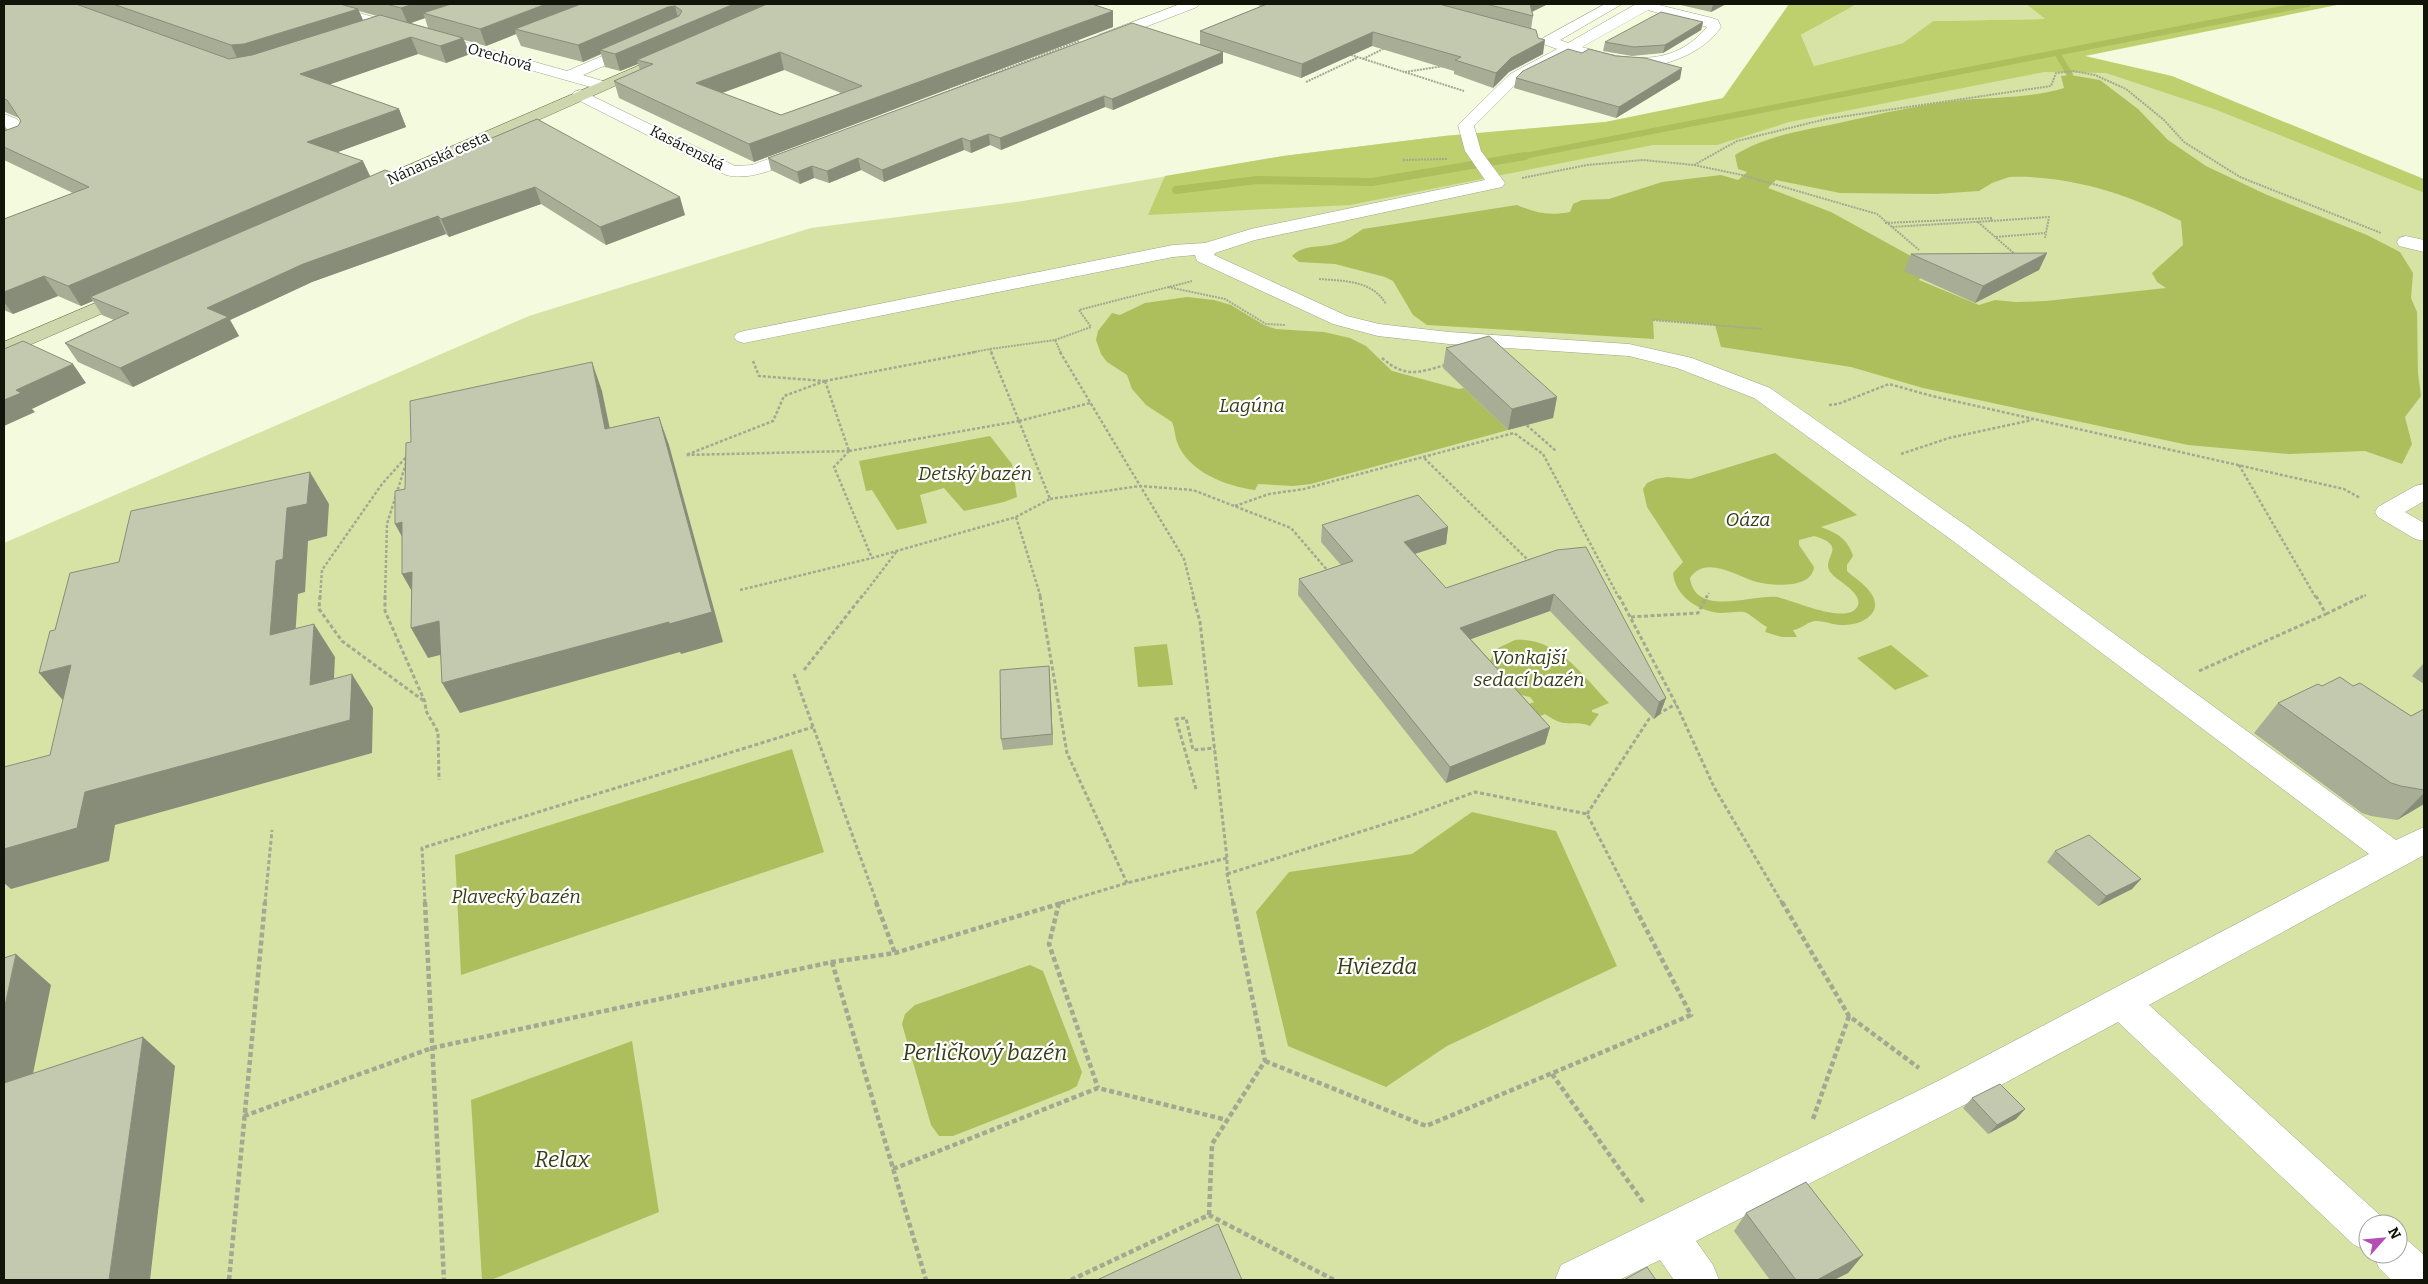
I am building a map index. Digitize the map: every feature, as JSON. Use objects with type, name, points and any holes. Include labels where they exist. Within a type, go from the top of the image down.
[{"type":"main road","name":"Nánanská cesta","points":[[348,198],[691,46]]},
{"type":"main road","points":[[4,350],[149,286]]},
{"type":"street","name":"Orechová","points":[[312,4],[601,85]]},
{"type":"street","points":[[336,11],[356,4]]},
{"type":"street","points":[[1085,42],[1192,4]]},
{"type":"street","points":[[744,336],[1173,251],[1206,249],[1251,235],[1496,183],[1473,151],[1466,124],[1515,77],[1570,48],[1640,7],[1663,9],[1707,21],[1714,25],[1710,33],[1701,42],[1668,59],[1653,64],[1638,64],[1608,59],[1570,48],[1542,40],[1615,4]]},
{"type":"street","points":[[408,31],[436,21]]},
{"type":"street","points":[[359,34],[386,25]]},
{"type":"street","points":[[568,76],[650,40]]},
{"type":"street","points":[[486,53],[504,46]]},
{"type":"street","name":"Kasárenská","points":[[580,94],[732,170],[754,170],[818,146]]},
{"type":"street","points":[[4,118],[11,122],[23,138],[4,148]]},
{"type":"street","points":[[1206,249],[1204,257],[1231,270],[1340,320],[1378,330],[1448,338],[1629,350],[1684,364],[1762,393],[1866,466],[2167,686],[2410,848],[1951,1093],[1576,1280]]},
{"type":"street","points":[[2387,512],[2424,491]]},
{"type":"street","points":[[2387,512],[2424,533]]},
{"type":"street","points":[[2121,1002],[2358,1222]]},
{"type":"street","points":[[1666,1234],[1698,1280]]},
{"type":"street","points":[[2404,1264],[2421,1280]]},
{"type":"path","points":[[880,117],[1085,42]]},
{"type":"path","points":[[1363,59],[1388,47]]},
{"type":"path","points":[[1340,52],[1491,100]]},
{"type":"path","points":[[1306,82],[1358,57]]},
{"type":"path","points":[[1405,72],[1448,66]]},
{"type":"path","points":[[1694,165],[1738,141],[1764,134],[1826,119],[1914,104],[2051,86],[2056,73],[2073,71],[2095,75],[2126,89],[2164,120],[2184,142],[2240,177],[2415,244]]},
{"type":"path","points":[[1403,160],[1478,158]]},
{"type":"path","points":[[1496,183],[1587,165],[1643,160],[1694,165],[1742,175],[1877,214],[1919,250]]},
{"type":"path","points":[[1885,222],[1986,217],[1992,218],[1991,221]]},
{"type":"path","points":[[1890,227],[2048,217],[2045,238]]},
{"type":"path","points":[[1978,222],[2024,262]]},
{"type":"path","points":[[1995,237],[2045,233]]},
{"type":"path","points":[[1090,403],[1020,421],[849,451],[686,455],[773,422],[784,396],[825,381],[990,349],[1055,340],[1091,327],[1079,310],[1231,270]]},
{"type":"path","points":[[1653,320],[1762,329]]},
{"type":"path","points":[[1055,340],[1065,363],[1184,559],[1200,622],[1227,858],[1227,874],[1265,1061],[1212,1144],[1209,1215]]},
{"type":"path","points":[[990,349],[1050,499]]},
{"type":"path","points":[[759,376],[825,381]]},
{"type":"path","points":[[825,381],[849,451]]},
{"type":"path","points":[[1785,408],[1838,404],[1889,384],[1932,396],[2344,490],[2387,512]]},
{"type":"path","points":[[1520,418],[1556,451]]},
{"type":"path","points":[[1866,466],[1949,438],[2035,419]]},
{"type":"path","points":[[1235,506],[1269,494],[1304,489],[1514,433],[1543,454],[1676,704],[1714,787],[1849,1016],[1951,1093]]},
{"type":"path","points":[[849,451],[834,467],[872,558]]},
{"type":"path","points":[[425,702],[342,641],[319,609],[322,570],[382,484],[408,455],[387,524],[385,612],[425,702],[426,711],[438,732],[440,780]]},
{"type":"path","points":[[1423,457],[1530,562]]},
{"type":"path","points":[[2238,465],[2326,614]]},
{"type":"path","points":[[740,590],[872,558],[1016,517],[1050,499],[1140,486],[1193,490],[1292,528],[1332,576]]},
{"type":"path","points":[[1016,517],[1042,602],[1067,753],[1127,883]]},
{"type":"path","points":[[804,670],[898,551]]},
{"type":"path","points":[[1631,617],[1698,613],[1709,593]]},
{"type":"path","points":[[2167,686],[2366,595]]},
{"type":"path","points":[[794,674],[895,953]]},
{"type":"path","points":[[1587,814],[1648,719],[1676,704]]},
{"type":"path","points":[[1196,788],[1176,719],[1186,718],[1193,750],[1215,748]]},
{"type":"path","points":[[444,1280],[422,848],[813,727]]},
{"type":"path","points":[[1227,874],[1410,816],[1475,792],[1587,814]]},
{"type":"path","points":[[1265,1061],[1426,1126],[1691,1015],[1587,814]]},
{"type":"path","points":[[229,1280],[272,830]]},
{"type":"path","points":[[244,1116],[432,1048],[832,962],[895,953],[1127,883],[1227,858]]},
{"type":"path","points":[[1059,903],[1049,944],[1098,1088]]},
{"type":"path","points":[[832,962],[926,1280]]},
{"type":"path","points":[[1795,1171],[1849,1016]]},
{"type":"path","points":[[1552,1074],[1666,1234]]},
{"type":"path","points":[[893,1169],[1098,1088],[1227,1120]]},
{"type":"path","points":[[1071,1280],[1209,1215]]},
{"type":"path","points":[[1209,1215],[1334,1280]]},
{"type":"shaded area","points":[[1789,4],[1857,4],[1801,35],[1814,66],[1903,43],[1933,21],[2045,19],[2026,4],[2342,4],[2085,56],[2172,76],[2424,179],[2424,193],[2214,109],[2106,73],[2044,72],[1789,122],[1717,145],[1653,145],[1350,205],[1148,215],[1165,176],[1283,156],[1444,136],[1605,122],[1723,98]]},
{"type":"shaded area","points":[[1857,4],[2026,4],[2045,19],[1933,21],[1903,43],[1814,66],[1801,35]]},
{"type":"shaded area","points":[[2084,56],[2424,193],[2424,1280],[4,1280],[4,543],[529,316],[811,228],[1023,201],[1283,156],[1444,136],[1606,122]]},
{"type":"water","points":[[2070,75],[2100,80],[2138,109],[2168,140],[2206,166],[2265,194],[2367,235],[2400,252],[2413,273],[2411,298],[2417,312],[2418,373],[2421,396],[2405,417],[2412,444],[2402,464],[2365,451],[2289,454],[2188,445],[1923,388],[1851,367],[1721,347],[1715,325],[1653,320],[1654,339],[1427,325],[1413,315],[1393,281],[1385,277],[1335,264],[1299,262],[1292,256],[1306,248],[1342,242],[1363,229],[1517,205],[1543,213],[1556,214],[1570,212],[1573,204],[1582,200],[1609,199],[1662,182],[1721,175],[1738,180],[1747,172],[1738,169],[1735,155],[1746,148],[1772,138],[1932,104],[2052,91],[2064,88],[2061,76]],"holes":[[[2009,177],[2054,179],[2098,188],[2140,202],[2181,221],[2183,245],[2152,273],[2157,282],[2166,288],[2046,301],[2015,302],[1995,300],[1979,305],[1919,280],[1929,266],[1831,212],[1768,188],[1776,180],[1840,193],[1936,194],[1979,191],[1992,183]]]},
{"type":"water","name":"Lagúna","points":[[1187,297],[1214,300],[1231,305],[1264,325],[1276,329],[1324,332],[1350,338],[1366,346],[1392,371],[1459,389],[1464,388],[1508,430],[1311,484],[1293,486],[1258,484],[1255,490],[1220,481],[1199,469],[1182,453],[1172,422],[1146,405],[1132,389],[1127,375],[1107,362],[1101,354],[1096,340],[1098,331],[1112,313],[1120,315],[1145,303]]},
{"type":"water","name":"Detský bazén","points":[[990,436],[1012,464],[1017,497],[1004,502],[964,511],[944,488],[920,495],[927,523],[897,530],[872,490],[866,491],[859,461]]},
{"type":"water","name":"Oáza","points":[[1775,453],[1857,515],[1821,527],[1837,534],[1848,545],[1853,556],[1847,565],[1847,571],[1870,592],[1874,599],[1874,611],[1859,623],[1841,625],[1814,621],[1793,630],[1797,637],[1782,637],[1765,632],[1767,627],[1744,612],[1712,612],[1689,601],[1678,589],[1673,573],[1683,562],[1647,507],[1643,489],[1647,483],[1656,479],[1667,477],[1690,479]],"holes":[[[1814,536],[1831,544],[1832,549],[1828,569],[1857,596],[1858,605],[1853,611],[1833,613],[1777,597],[1713,601],[1702,597],[1694,590],[1690,578],[1697,571],[1713,567],[1757,582],[1782,585],[1799,582],[1812,574],[1814,567],[1799,545],[1799,540]]]},
{"type":"water","name":"Vonkajší sedací bazén","points":[[1515,640],[1530,641],[1557,651],[1579,670],[1609,703],[1592,710],[1592,712],[1599,714],[1590,726],[1559,722],[1545,714],[1526,722],[1515,710],[1534,702],[1530,697],[1521,695],[1489,663],[1496,649]]},
{"type":"water","points":[[1167,644],[1173,685],[1138,687],[1134,647]]},
{"type":"water","points":[[1891,645],[1929,676],[1895,690],[1857,658]]},
{"type":"water","name":"Plavecký bazén","points":[[792,749],[824,852],[461,975],[455,855]]},
{"type":"water","name":"Hviezda","points":[[1472,812],[1556,831],[1617,966],[1447,1046],[1386,1087],[1288,1046],[1256,912],[1289,872],[1412,854]]},
{"type":"water","name":"Perličkový bazén","points":[[1030,965],[1043,971],[1082,1072],[1077,1086],[953,1136],[939,1136],[931,1125],[902,1024],[905,1014],[915,1005]]},
{"type":"water","name":"Relax","points":[[632,1041],[659,1212],[491,1280],[482,1280],[471,1100]]},
{"type":"building","points":[[4,4],[76,4],[229,59],[252,55],[380,15],[463,38],[440,46],[411,37],[300,74],[399,109],[307,142],[363,161],[68,286],[44,276],[4,292],[4,219],[89,187],[4,147],[4,131],[18,126],[21,121],[7,100],[4,99]]},
{"type":"building","points":[[113,4],[340,4],[358,9],[244,44],[231,45]]},
{"type":"building","points":[[386,4],[413,4],[401,8]]},
{"type":"building","points":[[451,4],[546,4],[480,29],[423,13]]},
{"type":"building","points":[[581,4],[734,4],[615,54],[600,50],[679,16],[682,11],[675,6],[668,7],[578,45],[515,29]]},
{"type":"building","points":[[767,4],[1092,4],[1113,11],[749,144],[614,81],[653,64],[637,60]],"holes":[[[780,52],[862,86],[781,115],[696,83]]]},
{"type":"building","points":[[1267,4],[1439,4],[1536,30],[1538,38],[1545,40],[1511,58],[1496,73],[1455,60],[1461,57],[1373,32],[1302,64],[1200,31]]},
{"type":"building","points":[[1486,4],[1530,4],[1533,16]]},
{"type":"building","points":[[1661,12],[1703,22],[1665,45],[1634,47],[1605,42]]},
{"type":"building","points":[[1132,23],[1223,52],[1112,99],[1104,96],[1000,138],[989,134],[970,141],[962,138],[882,170],[858,158],[827,171],[812,166],[797,172],[768,158]]},
{"type":"building","points":[[1568,49],[1582,53],[1589,49],[1616,56],[1645,58],[1682,68],[1619,107],[1516,78],[1523,71]]},
{"type":"building","points":[[537,119],[680,197],[600,227],[535,187],[441,219],[438,216],[303,264],[207,308],[228,317],[120,368],[65,343],[129,313],[90,297],[385,170],[402,176]]},
{"type":"building","points":[[2047,253],[1983,286],[1911,254]]},
{"type":"building","points":[[1489,336],[1557,397],[1512,409],[1446,348]]},
{"type":"building","points":[[23,341],[73,364],[16,390],[21,393],[4,400],[4,349]]},
{"type":"building","points":[[592,362],[605,429],[659,417],[712,612],[442,683],[439,621],[411,628],[412,572],[402,574],[402,522],[395,524],[395,491],[405,489],[406,443],[411,442],[410,401]]},
{"type":"building","points":[[310,472],[307,504],[287,508],[283,559],[276,561],[270,635],[314,624],[310,685],[352,674],[350,720],[85,792],[77,828],[4,849],[4,767],[50,755],[71,665],[39,673],[50,631],[55,630],[70,573],[119,562],[131,511]]},
{"type":"building","points":[[1418,495],[1448,527],[1404,542],[1446,588],[1557,550],[1586,547],[1666,698],[1659,702],[1554,594],[1460,628],[1550,727],[1450,767],[1299,579],[1353,561],[1322,525]]},
{"type":"building","points":[[1049,666],[1052,734],[1001,739],[1000,670]]},
{"type":"building","points":[[2340,677],[2353,686],[2360,683],[2411,716],[2424,709],[2424,790],[2391,783],[2278,703],[2318,684],[2322,686]]},
{"type":"building","points":[[2089,835],[2141,879],[2106,896],[2055,851]]},
{"type":"building","points":[[16,954],[4,1010],[4,958]]},
{"type":"building","points":[[143,1037],[109,1280],[4,1280],[4,1083]]},
{"type":"building","points":[[2000,1084],[2025,1109],[1997,1125],[1972,1098]]},
{"type":"building","points":[[1806,1182],[1863,1255],[1817,1280],[1796,1280],[1746,1213]]},
{"type":"building","points":[[1218,1224],[1242,1280],[1097,1280]]},
{"type":"building","points":[[1647,1267],[1656,1280],[1624,1280]]},
{"type":"waterway","points":[[1519,157],[2308,4]]},
{"type":"waterway","points":[[2057,53],[2070,75]]},
{"type":"waterway","points":[[1176,190],[1257,180],[1372,182],[1525,156]]}]
